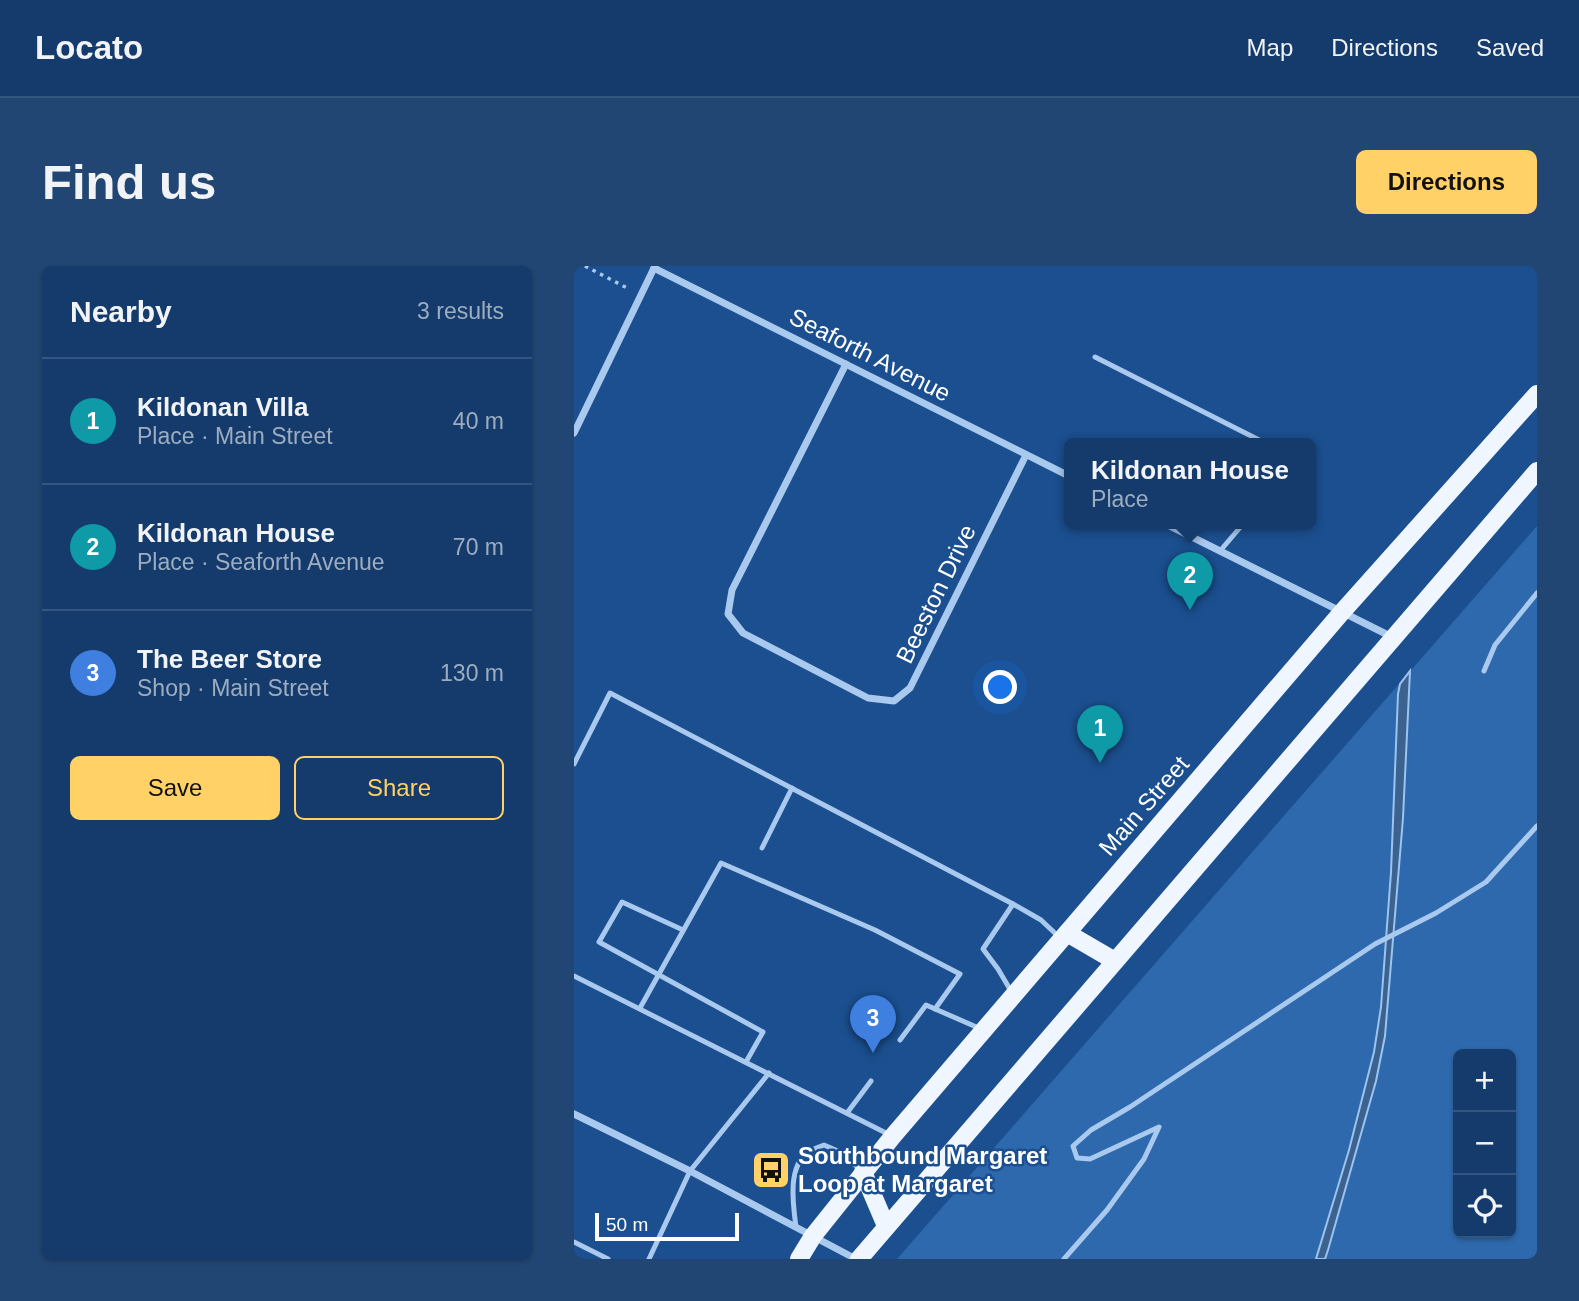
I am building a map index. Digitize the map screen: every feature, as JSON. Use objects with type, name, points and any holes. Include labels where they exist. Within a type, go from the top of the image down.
[{"type":"main road","name":"Main Street","points":[[799,1259],[813,1236],[893,1136],[1342,612],[1537,394]]},
{"type":"main road","points":[[857,1259],[1537,471]]},
{"type":"main road","points":[[1064,936],[1115,961]]},
{"type":"main road","points":[[863,1172],[886,1226]]},
{"type":"street","points":[[574,433],[655,267]]},
{"type":"street","name":"Seaforth Avenue","points":[[655,267],[1064,474]]},
{"type":"street","name":"Beeston Drive","points":[[846,364],[732,590],[728,614],[743,634],[868,698],[894,701],[911,688],[1026,455]]},
{"type":"street","points":[[1176,529],[1393,637]]},
{"type":"street","points":[[574,1114],[690,1171],[857,1259]]},
{"type":"lane","points":[[1095,357],[1255,438]]},
{"type":"lane","points":[[1220,551],[1239,529]]},
{"type":"lane","points":[[1484,671],[1495,645],[1537,593]]},
{"type":"lane","points":[[574,764],[610,692],[1013,904],[1064,936]]},
{"type":"lane","points":[[762,848],[792,788]]},
{"type":"lane","points":[[1064,1259],[1107,1210],[1144,1160],[1159,1127],[1090,1160],[1077,1158],[1073,1146],[1091,1130],[1130,1107],[1375,944],[1436,913],[1486,882],[1537,826]]},
{"type":"lane","points":[[640,1008],[721,863],[876,930],[960,974],[935,1009]]},
{"type":"lane","points":[[683,930],[622,902],[599,942],[763,1032],[746,1062]]},
{"type":"lane","points":[[1013,904],[983,949],[1014,995]]},
{"type":"lane","points":[[574,976],[893,1136]]},
{"type":"lane","points":[[900,1040],[926,1005],[984,1030]]},
{"type":"lane","points":[[649,1259],[690,1171],[769,1073]]},
{"type":"lane","points":[[847,1113],[871,1080]]},
{"type":"lane","points":[[796,1227],[793,1196],[797,1164],[807,1152],[824,1145],[840,1152],[863,1172]]},
{"type":"lane","points":[[574,1242],[608,1259]]},
{"type":"path","points":[[585,266],[641,295]]},
{"type":"shaded area","points":[[1537,526],[1537,1259],[897,1259]]},
{"type":"shaded area","points":[[1410,671],[1403,818],[1385,1036],[1376,1081],[1328,1250],[1325,1259],[1316,1259],[1349,1150],[1374,1052],[1381,1007],[1391,872],[1398,694],[1400,684]]},
{"type":"place","name":"Kildonan House","points":[[1190,610]]},
{"type":"place","name":"Kildonan Villa","points":[[1100,763]]},
{"type":"place","name":"The Beer Store","points":[[873,1053]]},
{"type":"place","name":"Southbound Margaret Loop at Margaret","points":[[771,1170]]}]
